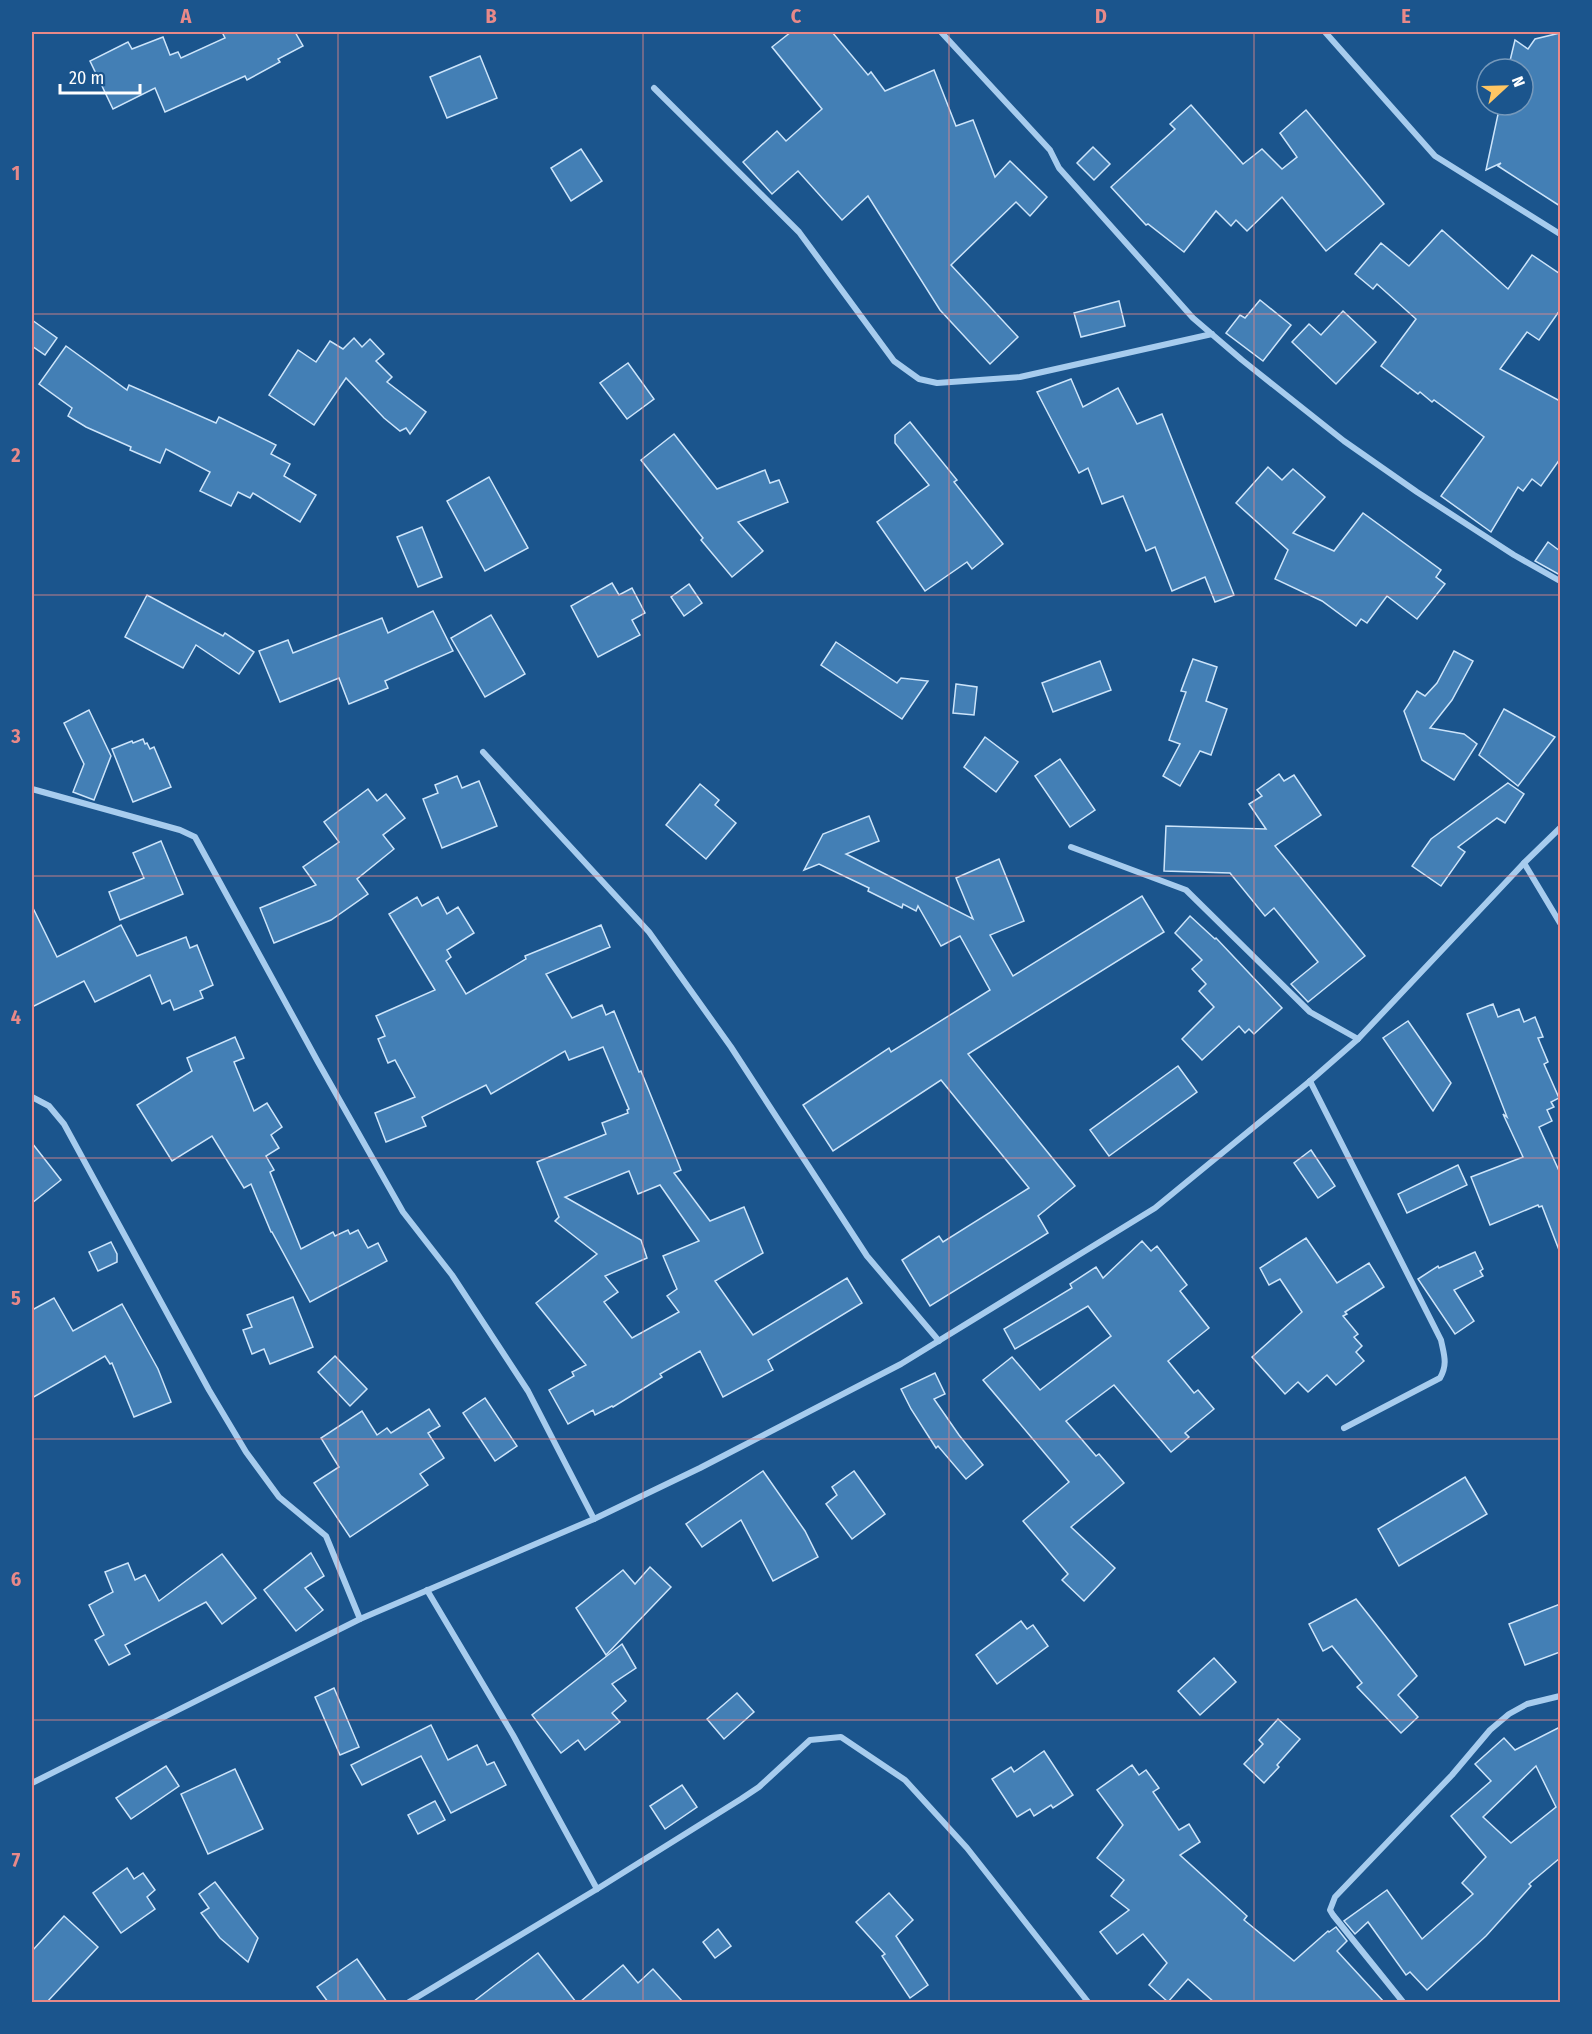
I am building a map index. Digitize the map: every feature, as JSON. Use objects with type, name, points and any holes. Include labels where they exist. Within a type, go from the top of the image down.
[{"type":"street","points":[[941,32],[1050,150],[1059,168],[1193,318],[1344,441],[1514,555],[1560,581]]},
{"type":"street","points":[[1325,32],[1435,156],[1560,234]]},
{"type":"street","points":[[654,88],[799,232],[894,361],[920,379],[937,383],[1020,377],[1212,334]]},
{"type":"street","points":[[483,752],[649,932],[731,1047],[867,1256],[939,1341]]},
{"type":"street","points":[[32,789],[180,830],[195,837],[312,1052],[403,1212],[453,1275],[528,1391],[594,1519]]},
{"type":"street","points":[[32,1782],[360,1619],[594,1519],[711,1463],[901,1364],[1155,1208],[1358,1039],[1524,863],[1560,828]]},
{"type":"street","points":[[1071,847],[1186,890],[1310,1012],[1358,1039]]},
{"type":"street","points":[[1524,863],[1560,923]]},
{"type":"street","points":[[1310,1081],[1441,1340],[1446,1361],[1440,1378],[1344,1428]]},
{"type":"street","points":[[32,1097],[49,1106],[64,1124],[246,1452],[279,1497],[326,1536],[360,1619]]},
{"type":"street","points":[[427,1590],[513,1736],[597,1890]]},
{"type":"street","points":[[1403,2002],[1333,1915],[1330,1910],[1331,1904],[1335,1897],[1452,1775],[1490,1730],[1509,1714],[1527,1704],[1560,1696]]},
{"type":"street","points":[[410,2002],[597,1890],[759,1787],[810,1740],[842,1737],[905,1780],[967,1848],[1088,2002]]},
{"type":"building","points":[[222,32],[295,32],[303,46],[278,59],[280,62],[247,80],[245,76],[165,112],[155,88],[113,109],[90,61],[128,42],[132,49],[163,37],[170,55],[178,52],[181,58],[225,38]]},
{"type":"building","points":[[791,32],[832,32],[868,75],[871,72],[885,91],[934,70],[956,126],[973,120],[995,177],[1010,161],[1047,197],[1030,216],[1016,202],[951,265],[1018,337],[990,364],[940,310],[868,196],[842,220],[798,171],[772,194],[743,162],[777,131],[786,141],[822,109],[772,47]]},
{"type":"building","points":[[1560,33],[1560,206],[1498,166],[1501,163],[1486,170],[1497,117],[1535,117],[1535,57],[1511,57],[1515,40],[1528,49],[1535,39]]},
{"type":"building","points":[[480,56],[497,98],[447,118],[430,77]]},
{"type":"building","points":[[1191,105],[1243,164],[1262,149],[1282,169],[1297,157],[1280,133],[1306,110],[1384,204],[1326,251],[1282,197],[1247,231],[1236,220],[1231,226],[1216,211],[1184,252],[1148,224],[1146,225],[1111,187],[1175,129],[1170,124]]},
{"type":"building","points":[[1093,147],[1110,164],[1094,180],[1077,163]]},
{"type":"building","points":[[581,149],[602,181],[571,201],[551,168]]},
{"type":"building","points":[[1442,230],[1508,289],[1532,255],[1560,274],[1560,310],[1539,340],[1527,332],[1500,369],[1560,401],[1560,459],[1541,486],[1532,479],[1523,491],[1518,487],[1491,532],[1441,496],[1484,437],[1434,400],[1432,402],[1420,392],[1418,394],[1381,366],[1416,319],[1377,284],[1373,289],[1355,274],[1381,243],[1409,266]]},
{"type":"building","points":[[1260,300],[1291,325],[1263,361],[1226,333],[1240,315],[1245,318]]},
{"type":"building","points":[[1119,301],[1125,326],[1081,337],[1074,313]]},
{"type":"building","points":[[1343,311],[1376,342],[1336,384],[1292,342],[1309,324],[1321,335]]},
{"type":"building","points":[[32,320],[57,338],[45,355],[32,346]]},
{"type":"building","points":[[354,338],[362,347],[370,339],[384,354],[376,361],[392,377],[387,382],[426,412],[410,434],[406,428],[400,431],[384,418],[346,378],[314,425],[269,395],[298,350],[316,362],[330,341],[343,349]]},
{"type":"building","points":[[66,346],[127,390],[129,385],[216,423],[219,417],[276,445],[271,454],[290,464],[284,476],[316,495],[300,522],[253,493],[250,498],[238,492],[231,506],[200,491],[210,472],[166,449],[160,463],[130,450],[131,447],[86,427],[68,416],[72,408],[39,384]]},
{"type":"building","points":[[628,363],[654,399],[627,419],[600,383]]},
{"type":"building","points":[[1071,379],[1083,407],[1118,388],[1137,424],[1162,414],[1234,595],[1215,602],[1205,577],[1172,591],[1155,547],[1146,551],[1123,496],[1102,504],[1088,468],[1079,473],[1037,392]]},
{"type":"building","points":[[910,422],[957,480],[954,482],[1003,544],[972,569],[967,562],[925,591],[877,522],[929,485],[895,443],[895,435]]},
{"type":"building","points":[[674,434],[717,489],[765,470],[770,483],[779,480],[788,502],[738,522],[763,551],[732,577],[641,460]]},
{"type":"building","points":[[1268,467],[1282,480],[1293,469],[1325,497],[1293,533],[1334,551],[1363,513],[1441,570],[1436,577],[1445,584],[1417,619],[1387,596],[1367,623],[1361,619],[1356,626],[1322,601],[1275,579],[1288,550],[1236,503]]},
{"type":"building","points":[[489,477],[528,548],[485,571],[447,501]]},
{"type":"building","points":[[422,527],[442,577],[418,587],[397,537]]},
{"type":"building","points":[[1548,542],[1560,551],[1560,575],[1535,561]]},
{"type":"building","points":[[612,583],[619,595],[632,588],[645,613],[632,620],[640,635],[598,657],[571,606]]},
{"type":"building","points":[[689,584],[702,603],[684,616],[671,597]]},
{"type":"building","points":[[147,595],[223,636],[225,633],[254,652],[239,674],[196,645],[183,668],[125,637]]},
{"type":"building","points":[[433,611],[453,651],[385,681],[388,688],[349,704],[339,678],[280,702],[259,651],[288,640],[293,653],[382,618],[388,633]]},
{"type":"building","points":[[491,615],[525,674],[485,697],[451,638]]},
{"type":"building","points":[[836,642],[897,683],[901,678],[928,681],[902,719],[821,665]]},
{"type":"building","points":[[1454,651],[1473,661],[1452,700],[1430,728],[1464,734],[1477,744],[1454,780],[1422,760],[1404,711],[1417,691],[1425,696],[1437,683]]},
{"type":"building","points":[[1193,659],[1217,667],[1206,701],[1227,709],[1211,755],[1200,751],[1180,786],[1163,776],[1180,744],[1169,740],[1186,692],[1181,691]]},
{"type":"building","points":[[1100,661],[1111,690],[1053,712],[1042,683]]},
{"type":"building","points":[[956,684],[977,687],[974,715],[953,713]]},
{"type":"building","points":[[1504,709],[1555,737],[1518,786],[1479,755]]},
{"type":"building","points":[[89,710],[111,756],[94,800],[73,792],[84,764],[64,723]]},
{"type":"building","points":[[985,737],[1018,762],[996,792],[964,767]]},
{"type":"building","points":[[143,739],[150,749],[154,747],[171,787],[133,802],[112,749]]},
{"type":"building","points":[[1060,759],[1095,810],[1070,827],[1035,776]]},
{"type":"building","points":[[1279,774],[1284,781],[1294,775],[1321,815],[1275,846],[1365,956],[1308,1002],[1291,984],[1318,962],[1274,908],[1265,916],[1230,873],[1164,871],[1166,826],[1266,829],[1249,804],[1262,796],[1257,790]]},
{"type":"building","points":[[457,776],[462,788],[479,781],[497,826],[442,848],[423,799],[438,793],[435,785]]},
{"type":"building","points":[[1508,783],[1524,794],[1505,823],[1497,818],[1458,847],[1465,852],[1441,886],[1412,866],[1431,839]]},
{"type":"building","points":[[700,784],[719,800],[715,805],[736,823],[706,859],[666,825]]},
{"type":"building","points":[[368,789],[377,801],[386,794],[405,818],[383,835],[394,849],[357,879],[368,894],[331,920],[274,943],[260,908],[316,885],[303,867],[339,842],[324,822]]},
{"type":"building","points":[[869,816],[879,841],[846,854],[973,919],[956,878],[999,859],[1024,921],[990,935],[1013,976],[1142,896],[1164,932],[968,1054],[1075,1186],[1038,1216],[1048,1233],[930,1306],[902,1260],[939,1236],[943,1242],[1029,1188],[941,1080],[833,1151],[803,1105],[889,1048],[891,1052],[990,990],[960,936],[941,946],[918,906],[916,911],[903,904],[902,908],[868,891],[869,888],[819,864],[804,870],[823,834]]},
{"type":"building","points":[[161,841],[183,894],[120,920],[109,892],[144,878],[133,853]]},
{"type":"building","points":[[417,897],[422,906],[438,897],[447,914],[458,907],[474,933],[447,950],[451,957],[446,961],[466,994],[526,959],[525,956],[601,925],[610,947],[546,974],[572,1018],[602,1005],[606,1015],[614,1011],[681,1170],[674,1173],[710,1221],[744,1207],[763,1253],[715,1281],[753,1335],[847,1278],[862,1303],[768,1360],[773,1370],[723,1397],[700,1351],[660,1374],[662,1377],[613,1407],[595,1415],[593,1410],[568,1424],[549,1390],[574,1376],[572,1372],[586,1365],[536,1303],[597,1254],[555,1221],[559,1217],[537,1162],[606,1134],[602,1123],[628,1113],[629,1109],[603,1047],[569,1060],[565,1051],[491,1094],[486,1085],[422,1117],[426,1126],[386,1142],[375,1113],[415,1097],[395,1060],[388,1063],[378,1039],[385,1036],[376,1016],[435,990],[389,914]],"holes":[[[629,1171],[638,1194],[660,1185],[699,1241],[663,1256],[677,1289],[667,1296],[679,1312],[632,1338],[604,1302],[618,1292],[605,1276],[647,1258],[641,1240],[565,1197]]]},
{"type":"building","points":[[32,906],[57,957],[121,925],[137,956],[186,937],[190,948],[197,945],[213,985],[200,991],[203,998],[174,1010],[170,1000],[162,1004],[150,975],[95,1002],[84,981],[32,1007]]},
{"type":"building","points":[[1190,916],[1216,938],[1282,1008],[1254,1034],[1249,1029],[1245,1033],[1239,1026],[1202,1060],[1182,1039],[1214,1007],[1199,991],[1206,984],[1192,969],[1202,960],[1175,933]]},
{"type":"building","points":[[1493,1004],[1498,1017],[1519,1009],[1524,1022],[1535,1017],[1543,1037],[1538,1038],[1548,1062],[1544,1064],[1559,1098],[1551,1102],[1554,1107],[1547,1110],[1552,1121],[1539,1127],[1560,1173],[1560,1250],[1542,1206],[1538,1205],[1490,1225],[1471,1177],[1523,1157],[1503,1114],[1507,1117],[1467,1014]]},
{"type":"building","points":[[1408,1021],[1451,1083],[1433,1111],[1383,1038]]},
{"type":"building","points":[[235,1037],[244,1058],[234,1062],[254,1111],[267,1103],[282,1127],[271,1135],[279,1148],[266,1156],[274,1170],[270,1172],[301,1249],[333,1232],[335,1236],[348,1230],[350,1234],[358,1230],[368,1248],[378,1243],[387,1261],[310,1302],[271,1232],[251,1184],[244,1188],[212,1136],[172,1161],[137,1105],[192,1071],[187,1058]]},
{"type":"building","points":[[1178,1066],[1197,1092],[1109,1156],[1090,1130]]},
{"type":"building","points":[[32,1143],[61,1180],[32,1203]]},
{"type":"building","points":[[1311,1150],[1335,1186],[1318,1198],[1294,1163]]},
{"type":"building","points":[[1458,1165],[1467,1185],[1407,1213],[1398,1194]]},
{"type":"building","points":[[1306,1238],[1337,1283],[1369,1263],[1384,1287],[1345,1312],[1347,1314],[1343,1316],[1358,1334],[1354,1337],[1362,1346],[1356,1352],[1364,1361],[1336,1385],[1327,1375],[1308,1392],[1298,1382],[1285,1394],[1252,1357],[1302,1312],[1280,1279],[1269,1285],[1260,1268]]},
{"type":"building","points":[[1142,1241],[1151,1251],[1157,1246],[1187,1285],[1180,1291],[1209,1328],[1168,1361],[1194,1393],[1198,1390],[1214,1409],[1185,1433],[1189,1437],[1171,1452],[1114,1385],[1066,1421],[1096,1456],[1099,1454],[1124,1483],[1071,1527],[1115,1568],[1084,1601],[1062,1580],[1068,1574],[1023,1521],[1069,1482],[983,1380],[1012,1357],[1040,1390],[1111,1336],[1088,1306],[1015,1349],[1004,1329],[1072,1288],[1070,1284],[1096,1267],[1103,1278]]},
{"type":"building","points":[[111,1242],[117,1254],[117,1262],[98,1271],[89,1252]]},
{"type":"building","points":[[1475,1252],[1483,1269],[1480,1271],[1483,1276],[1454,1290],[1474,1321],[1455,1334],[1418,1279],[1438,1266],[1439,1268]]},
{"type":"building","points":[[293,1297],[313,1347],[270,1364],[264,1349],[252,1354],[243,1330],[252,1327],[247,1315]]},
{"type":"building","points":[[54,1298],[73,1331],[122,1304],[158,1369],[171,1402],[134,1417],[112,1363],[110,1364],[105,1356],[32,1398],[32,1310]]},
{"type":"building","points":[[335,1356],[367,1389],[350,1406],[318,1372]]},
{"type":"building","points":[[935,1373],[945,1394],[934,1399],[983,1465],[966,1479],[938,1446],[936,1448],[901,1389]]},
{"type":"building","points":[[485,1398],[517,1446],[495,1461],[463,1413]]},
{"type":"building","points":[[429,1409],[440,1426],[428,1433],[444,1458],[420,1474],[428,1485],[350,1537],[314,1483],[339,1467],[321,1438],[362,1411],[377,1435],[387,1428],[391,1433]]},
{"type":"building","points":[[763,1471],[805,1531],[818,1557],[773,1581],[741,1520],[702,1547],[686,1524]]},
{"type":"building","points":[[854,1471],[885,1514],[852,1539],[826,1504],[837,1495],[832,1487]]},
{"type":"building","points":[[1465,1477],[1487,1514],[1399,1566],[1378,1529]]},
{"type":"building","points":[[311,1553],[324,1576],[305,1588],[323,1610],[296,1631],[264,1590]]},
{"type":"building","points":[[222,1554],[256,1598],[222,1624],[206,1602],[125,1645],[130,1654],[109,1665],[95,1640],[104,1635],[89,1605],[113,1592],[105,1572],[128,1563],[135,1580],[145,1575],[159,1601]]},
{"type":"building","points":[[650,1567],[671,1587],[606,1655],[576,1608],[623,1570],[635,1584]]},
{"type":"building","points":[[1356,1599],[1417,1676],[1398,1695],[1418,1717],[1401,1733],[1357,1687],[1362,1683],[1332,1646],[1323,1651],[1309,1624]]},
{"type":"building","points":[[1560,1604],[1560,1652],[1525,1665],[1509,1624]]},
{"type":"building","points":[[1021,1621],[1027,1629],[1033,1625],[1048,1646],[997,1684],[976,1655]]},
{"type":"building","points":[[622,1644],[636,1668],[612,1684],[626,1701],[612,1713],[620,1722],[585,1750],[578,1740],[561,1753],[532,1715]]},
{"type":"building","points":[[1214,1658],[1236,1682],[1200,1715],[1178,1691]]},
{"type":"building","points":[[334,1688],[359,1747],[340,1755],[315,1697]]},
{"type":"building","points":[[737,1693],[754,1712],[724,1739],[707,1719]]},
{"type":"building","points":[[1278,1719],[1300,1739],[1264,1783],[1244,1764],[1263,1744],[1259,1740]]},
{"type":"building","points":[[431,1725],[448,1760],[477,1745],[487,1765],[494,1762],[506,1785],[451,1813],[421,1756],[362,1785],[351,1765]]},
{"type":"building","points":[[1560,1727],[1560,1858],[1529,1884],[1531,1886],[1486,1936],[1427,1990],[1410,1972],[1406,1975],[1368,1922],[1355,1934],[1344,1921],[1387,1890],[1422,1939],[1473,1894],[1462,1883],[1486,1857],[1451,1816],[1491,1781],[1475,1764],[1504,1738],[1515,1750]],"holes":[[[1536,1766],[1556,1807],[1511,1843],[1483,1817]]]},
{"type":"building","points":[[1044,1751],[1073,1795],[1053,1808],[1051,1805],[1034,1816],[1030,1809],[1017,1817],[992,1779],[1011,1767],[1014,1772]]},
{"type":"building","points":[[1132,1765],[1139,1775],[1146,1770],[1159,1788],[1153,1792],[1179,1830],[1189,1824],[1200,1842],[1180,1855],[1247,1916],[1244,1920],[1294,1961],[1328,1931],[1336,1927],[1347,1941],[1337,1951],[1384,2002],[1214,2002],[1188,1979],[1168,2002],[1149,1985],[1167,1963],[1143,1934],[1117,1954],[1100,1932],[1129,1910],[1111,1896],[1124,1880],[1097,1858],[1123,1825],[1097,1790]]},
{"type":"building","points":[[166,1766],[179,1786],[131,1819],[116,1798]]},
{"type":"building","points":[[235,1769],[263,1829],[208,1854],[181,1794]]},
{"type":"building","points":[[682,1785],[697,1807],[665,1829],[650,1806]]},
{"type":"building","points":[[435,1801],[445,1820],[418,1834],[408,1815]]},
{"type":"building","points":[[127,1868],[134,1879],[143,1873],[155,1890],[147,1897],[155,1909],[121,1933],[93,1893]]},
{"type":"building","points":[[215,1882],[258,1938],[248,1962],[220,1938],[201,1913],[209,1908],[199,1894]]},
{"type":"building","points":[[889,1893],[913,1920],[896,1936],[928,1985],[910,1998],[882,1956],[885,1954],[856,1922]]},
{"type":"building","points":[[64,1916],[98,1947],[47,2002],[32,2002],[32,1951]]},
{"type":"building","points":[[718,1929],[731,1946],[715,1958],[703,1942]]},
{"type":"building","points":[[538,1953],[576,2002],[473,2002],[495,1985]]},
{"type":"building","points":[[357,1959],[387,2002],[328,2002],[317,1987]]},
{"type":"building","points":[[623,1965],[638,1983],[653,1969],[683,2002],[580,2002]]}]
